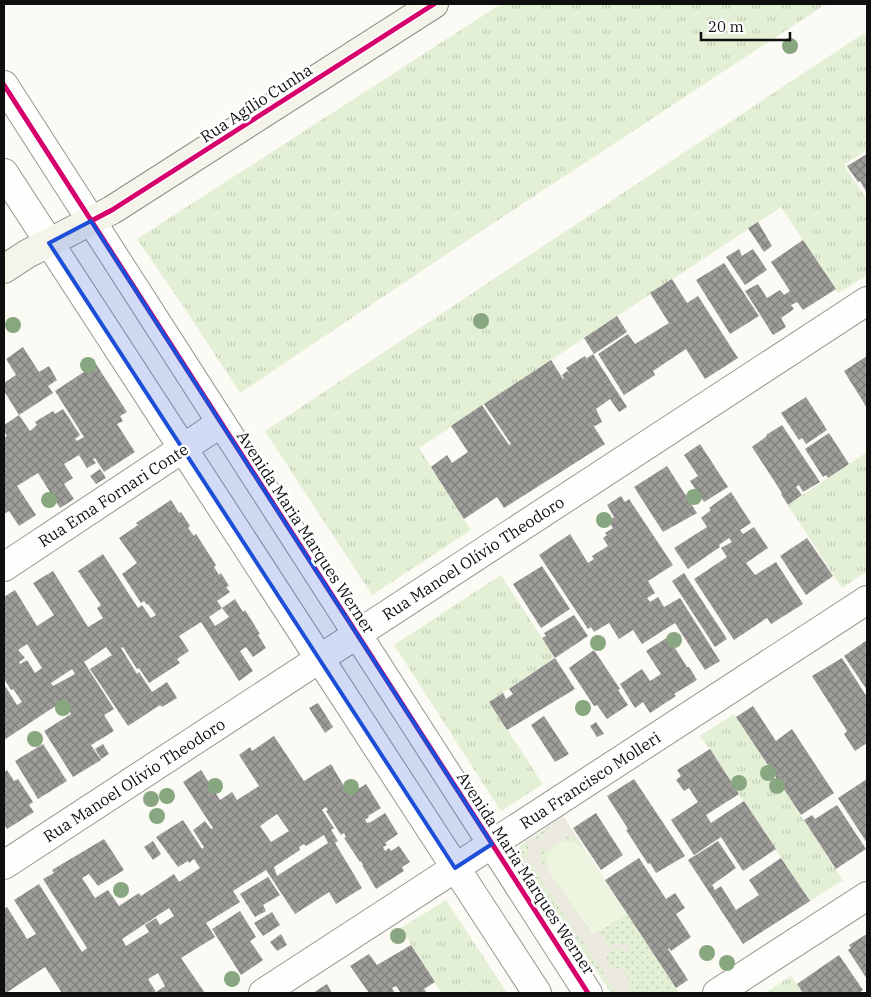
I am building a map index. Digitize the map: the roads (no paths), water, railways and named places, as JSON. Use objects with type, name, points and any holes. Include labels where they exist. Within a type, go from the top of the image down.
[{"type":"main road","name":"Rua Agílio Cunha","points":[[4,269],[112,210],[434,4]]},
{"type":"street","name":"Avenida Maria Marques Werner","points":[[4,85],[588,993]]},
{"type":"street","points":[[4,174],[537,993]]},
{"type":"street","name":"Rua Manoel Olívio Theodoro","points":[[4,865],[356,633],[867,301]]},
{"type":"street","name":"Rua Ema Fornari Conte","points":[[4,566],[222,423]]},
{"type":"street","name":"Rua Francisco Molleri","points":[[263,993],[867,600]]},
{"type":"street","points":[[717,993],[867,896]]}]
